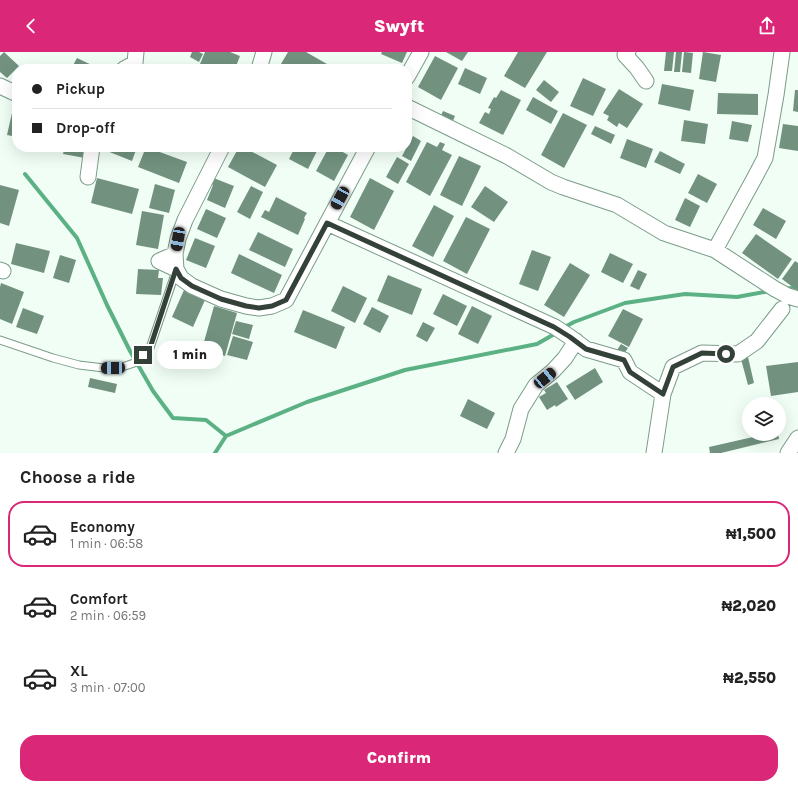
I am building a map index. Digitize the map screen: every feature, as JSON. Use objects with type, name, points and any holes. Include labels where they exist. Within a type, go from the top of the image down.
[{"type":"street","points":[[133,64],[135,63],[136,52]]},
{"type":"street","points":[[260,64],[264,52]]},
{"type":"street","points":[[412,68],[421,52]]},
{"type":"street","points":[[715,250],[756,177],[764,158],[776,95],[782,52]]},
{"type":"street","points":[[624,53],[646,81]]},
{"type":"street","points":[[0,86],[12,92]]},
{"type":"street","points":[[412,109],[507,156],[552,182],[617,205],[664,233],[715,250],[775,289],[788,296],[798,299]]},
{"type":"street","points":[[88,177],[91,152]]},
{"type":"street","points":[[219,152],[185,220],[178,239],[176,261],[181,278],[192,286],[221,299],[259,308],[272,306],[286,300],[365,152]]},
{"type":"street","points":[[327,223],[554,327],[586,349],[624,360],[630,372],[663,394]]},
{"type":"street","points":[[654,453],[663,394],[673,367],[702,353],[738,354],[757,341],[782,309]]},
{"type":"street","points":[[506,453],[513,439],[521,409],[536,385],[553,372],[565,358],[576,341]]},
{"type":"street","points":[[788,453],[798,438]]},
{"type":"lane","points":[[0,340],[79,365],[104,368],[122,367],[137,362],[150,348],[176,261]]},
{"type":"building","points":[[4,52],[17,64],[12,64],[12,73],[7,78],[0,72],[0,56]]},
{"type":"building","points":[[192,52],[199,52],[203,54],[199,62],[190,57]]},
{"type":"building","points":[[205,52],[230,52],[240,56],[237,64],[200,64]]},
{"type":"building","points":[[288,52],[306,52],[327,64],[281,64]]},
{"type":"building","points":[[382,52],[407,52],[402,63],[381,54]]},
{"type":"building","points":[[446,52],[468,52],[462,61]]},
{"type":"building","points":[[518,52],[547,52],[525,88],[504,76]]},
{"type":"building","points":[[666,52],[674,52],[672,71],[664,71]]},
{"type":"building","points":[[676,52],[682,52],[680,72],[674,72]]},
{"type":"building","points":[[684,52],[693,53],[691,73],[682,72]]},
{"type":"building","points":[[703,52],[721,55],[716,82],[699,79]]},
{"type":"building","points":[[435,56],[458,68],[441,100],[418,87]]},
{"type":"building","points":[[77,58],[90,64],[74,64]]},
{"type":"building","points":[[465,68],[487,78],[480,94],[458,84]]},
{"type":"building","points":[[583,78],[606,89],[593,116],[570,106]]},
{"type":"building","points":[[544,80],[559,92],[551,102],[536,90]]},
{"type":"building","points":[[662,84],[694,90],[690,111],[658,104]]},
{"type":"building","points":[[619,89],[643,104],[627,128],[619,123],[617,127],[607,120],[609,116],[603,113]]},
{"type":"building","points":[[501,90],[521,100],[503,135],[479,123],[485,112],[489,114],[491,109],[488,108],[494,97],[496,98]]},
{"type":"building","points":[[795,90],[798,90],[798,112],[793,111]]},
{"type":"building","points":[[718,93],[758,94],[758,115],[717,114]]},
{"type":"building","points":[[533,97],[558,111],[551,124],[526,110]]},
{"type":"building","points":[[443,111],[455,116],[452,123],[440,118]]},
{"type":"building","points":[[12,113],[12,136],[7,135]]},
{"type":"building","points":[[563,113],[587,125],[564,168],[541,155]]},
{"type":"building","points":[[684,120],[708,124],[705,144],[681,141]]},
{"type":"building","points":[[732,121],[752,125],[748,142],[729,139]]},
{"type":"building","points":[[783,124],[798,126],[798,151],[779,148]]},
{"type":"building","points":[[595,126],[615,135],[611,144],[591,134]]},
{"type":"building","points":[[413,136],[421,141],[411,161],[402,156],[404,152],[412,152]]},
{"type":"building","points":[[627,139],[653,149],[646,168],[620,158]]},
{"type":"building","points":[[427,142],[437,147],[440,142],[445,144],[442,150],[452,155],[430,196],[406,182]]},
{"type":"building","points":[[660,151],[685,164],[680,174],[654,162]]},
{"type":"building","points":[[64,152],[87,152],[85,158],[63,154]]},
{"type":"building","points":[[110,152],[135,152],[132,161]]},
{"type":"building","points":[[144,152],[160,152],[187,162],[179,183],[138,167]]},
{"type":"building","points":[[236,152],[252,152],[277,165],[265,187],[228,167]]},
{"type":"building","points":[[292,152],[316,152],[308,169],[289,159]]},
{"type":"building","points":[[326,152],[343,152],[348,155],[334,181],[316,171]]},
{"type":"building","points":[[459,156],[481,166],[462,206],[440,195]]},
{"type":"building","points":[[397,157],[409,164],[398,184],[386,177]]},
{"type":"building","points":[[698,174],[717,184],[707,203],[688,193]]},
{"type":"building","points":[[211,177],[234,186],[225,208],[207,200],[213,185],[208,183]]},
{"type":"building","points":[[97,178],[139,189],[132,214],[91,203]]},
{"type":"building","points":[[370,178],[394,191],[374,230],[350,217]]},
{"type":"building","points":[[155,184],[175,190],[169,213],[149,208]]},
{"type":"building","points":[[0,185],[19,190],[9,226],[0,223]]},
{"type":"building","points":[[251,186],[263,192],[250,219],[237,212]]},
{"type":"building","points":[[485,186],[508,202],[494,222],[471,207]]},
{"type":"building","points":[[276,197],[307,213],[298,235],[261,217],[265,210],[269,212]]},
{"type":"building","points":[[685,198],[700,206],[690,227],[675,220]]},
{"type":"building","points":[[434,205],[454,216],[433,257],[412,246]]},
{"type":"building","points":[[763,208],[786,221],[776,239],[753,225]]},
{"type":"building","points":[[206,209],[226,218],[217,238],[197,229]]},
{"type":"building","points":[[142,211],[164,215],[158,249],[136,245]]},
{"type":"building","points":[[466,217],[490,229],[467,274],[443,261]]},
{"type":"building","points":[[258,232],[293,249],[285,267],[249,250]]},
{"type":"building","points":[[756,234],[792,259],[778,279],[742,253]]},
{"type":"building","points":[[195,238],[215,246],[206,268],[186,260]]},
{"type":"building","points":[[16,243],[50,251],[44,273],[11,264]]},
{"type":"building","points":[[532,250],[551,257],[538,291],[519,284]]},
{"type":"building","points":[[610,253],[633,264],[623,283],[601,272]]},
{"type":"building","points":[[239,254],[282,275],[274,293],[231,273]]},
{"type":"building","points":[[60,255],[76,260],[69,283],[53,278]]},
{"type":"building","points":[[795,261],[798,263],[798,291],[782,279]]},
{"type":"building","points":[[570,263],[590,275],[564,317],[544,305]]},
{"type":"building","points":[[138,269],[159,270],[158,278],[163,278],[161,295],[136,294]]},
{"type":"building","points":[[638,270],[647,274],[639,290],[630,286]]},
{"type":"building","points":[[388,275],[422,289],[412,315],[377,301]]},
{"type":"building","points":[[1,283],[24,292],[12,324],[0,319]]},
{"type":"building","points":[[343,286],[367,298],[355,323],[331,311]]},
{"type":"building","points":[[184,290],[205,300],[193,327],[172,317]]},
{"type":"building","points":[[443,294],[467,306],[457,326],[433,314]]},
{"type":"building","points":[[214,306],[237,313],[225,356],[202,349]]},
{"type":"building","points":[[472,306],[492,316],[478,344],[458,334]]},
{"type":"building","points":[[372,307],[389,316],[380,333],[363,324]]},
{"type":"building","points":[[23,308],[44,316],[37,334],[16,327]]},
{"type":"building","points":[[623,309],[643,319],[629,347],[608,336]]},
{"type":"building","points":[[303,310],[345,327],[336,349],[294,332]]},
{"type":"building","points":[[236,321],[253,325],[249,339],[232,334]]},
{"type":"building","points":[[423,322],[435,328],[427,342],[416,336]]},
{"type":"building","points":[[233,336],[253,342],[247,360],[227,355]]},
{"type":"building","points":[[621,344],[628,348],[624,354],[617,350]]},
{"type":"building","points":[[748,357],[754,383],[748,385],[741,359]]},
{"type":"building","points":[[798,362],[798,392],[771,396],[766,366]]},
{"type":"building","points":[[595,368],[603,382],[575,400],[566,386]]},
{"type":"building","points":[[90,378],[117,384],[115,393],[88,387]]},
{"type":"building","points":[[557,382],[568,399],[556,407],[555,405],[547,410],[539,397],[546,393],[544,390]]},
{"type":"building","points":[[468,399],[495,413],[487,429],[460,416]]},
{"type":"building","points":[[742,439],[742,441],[771,441],[721,453],[710,453],[709,447]]},
{"type":"waterway","points":[[25,174],[77,238],[107,305],[130,351],[153,391],[173,418],[206,420],[226,436]]},
{"type":"waterway","points":[[785,289],[798,287]]},
{"type":"waterway","points":[[563,328],[574,322],[625,303],[685,294],[737,297],[770,291]]},
{"type":"waterway","points":[[215,453],[226,436],[307,402],[405,370],[537,344],[558,332]]},
{"type":"route","points":[[143,355],[150,348],[176,269],[181,278],[192,286],[221,299],[259,308],[272,306],[286,300],[327,223],[554,327],[586,349],[624,360],[630,372],[663,394],[673,367],[702,353],[726,354]]}]
